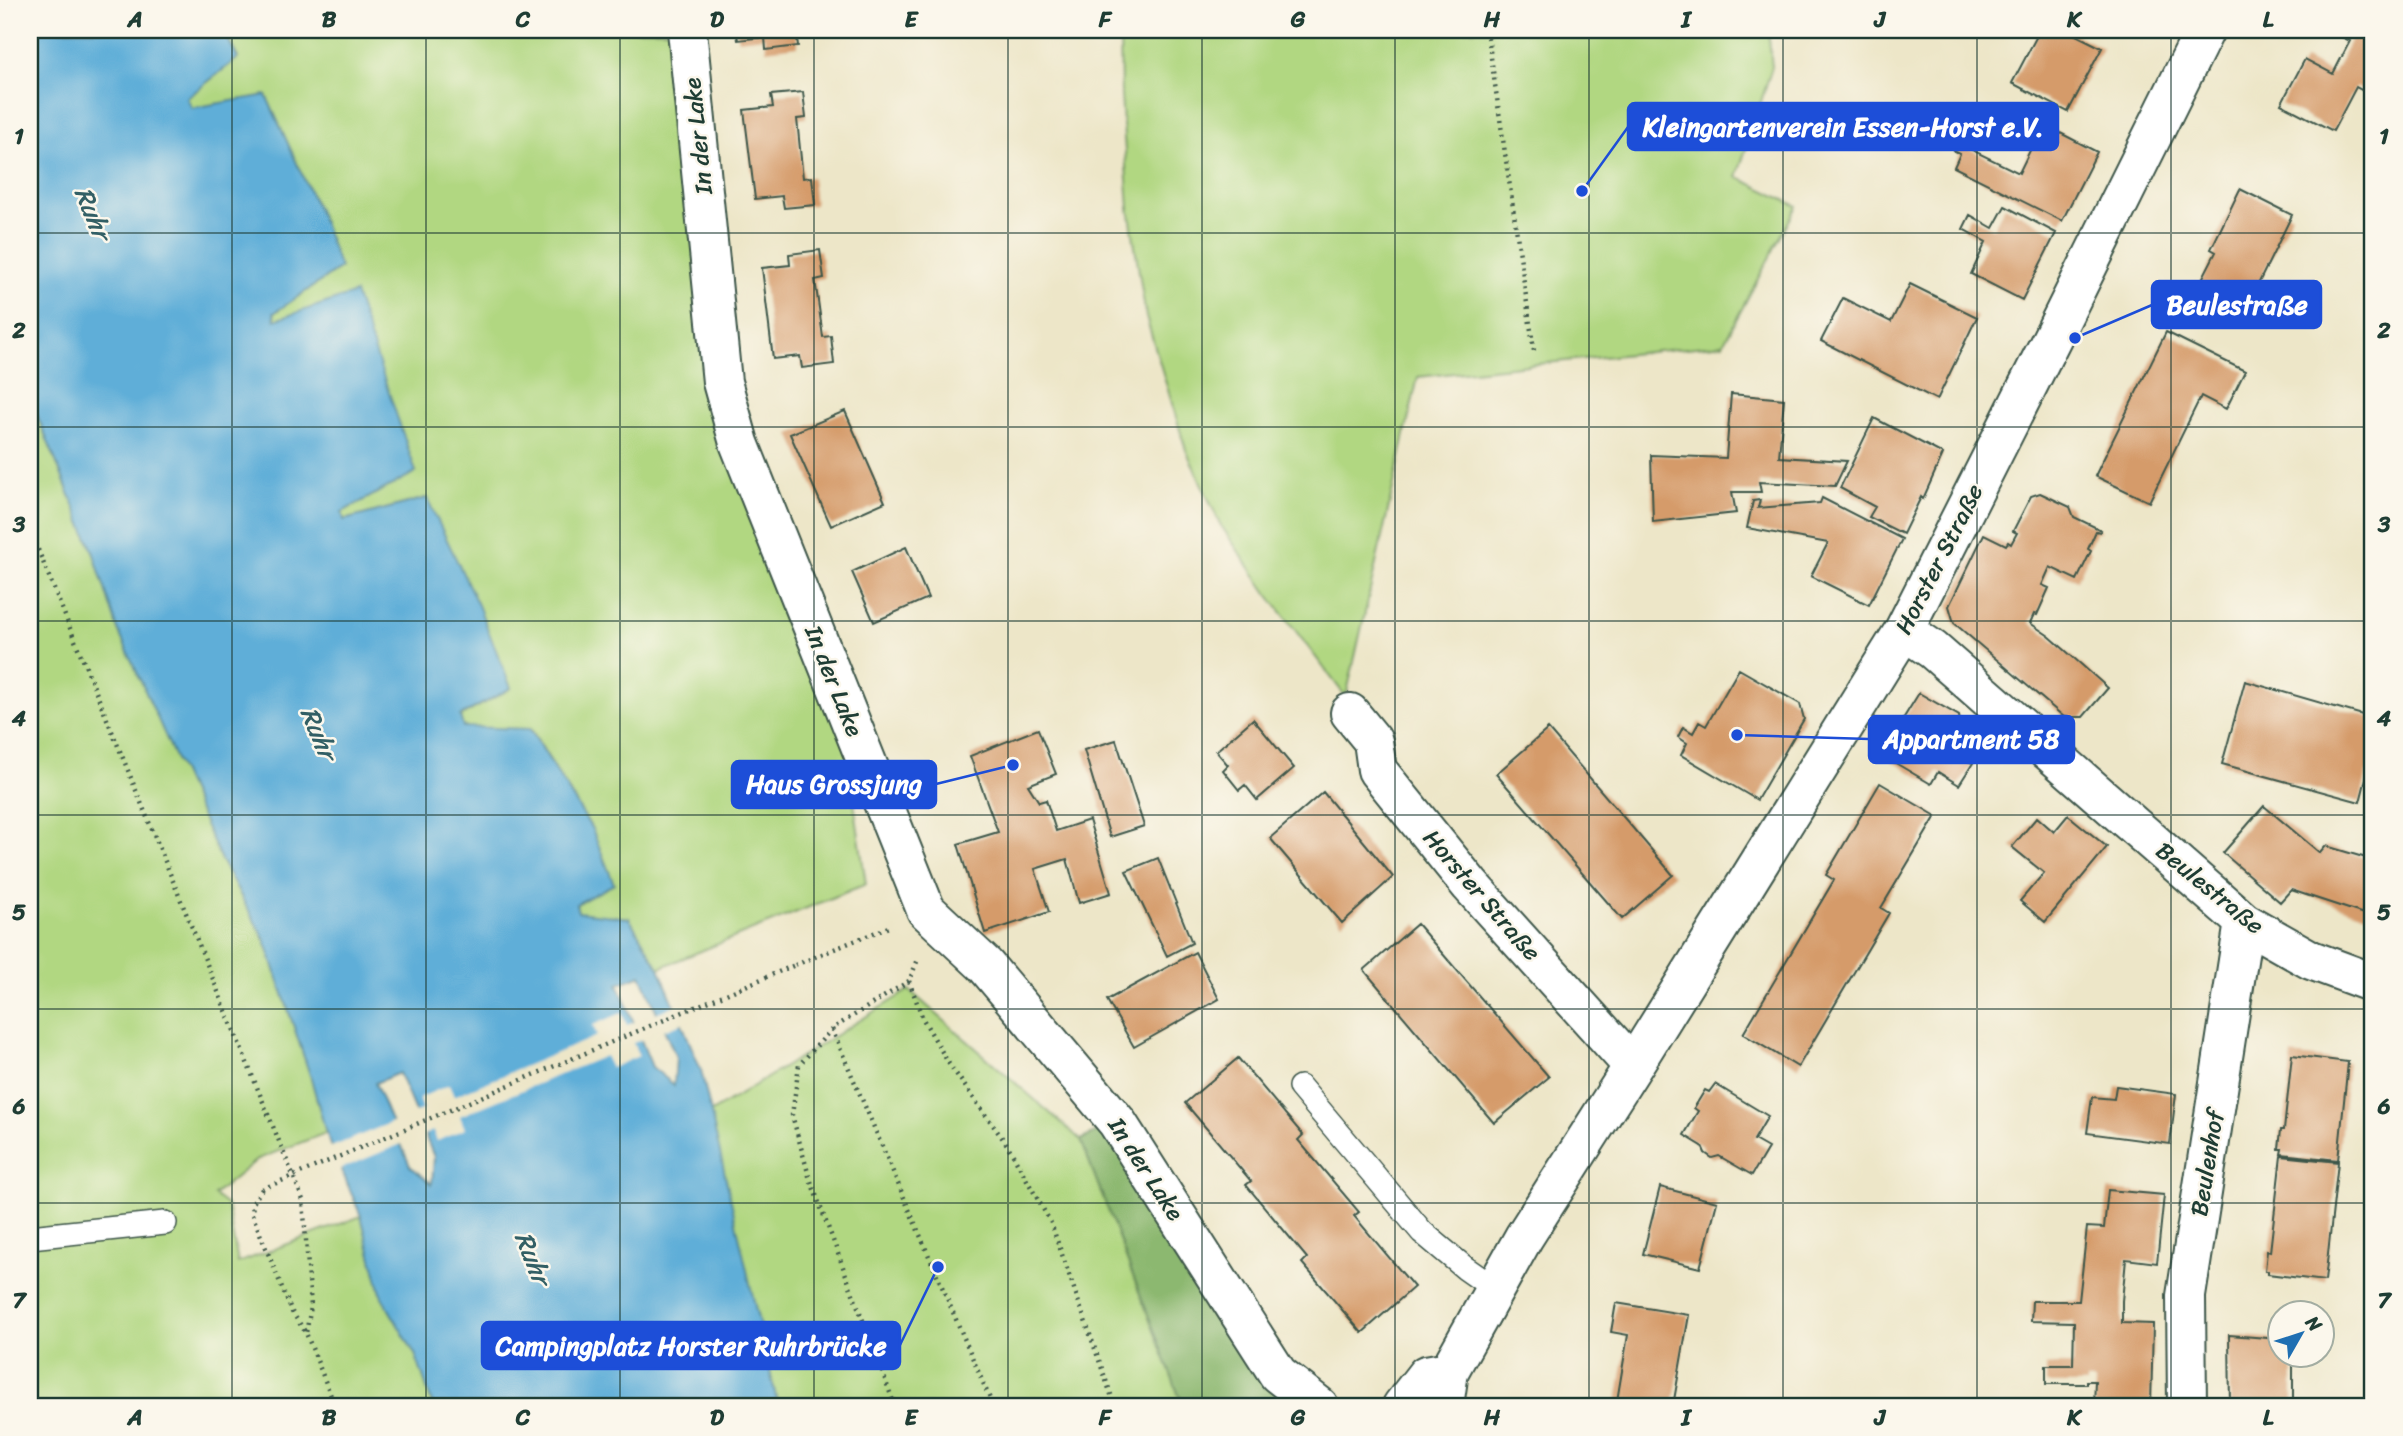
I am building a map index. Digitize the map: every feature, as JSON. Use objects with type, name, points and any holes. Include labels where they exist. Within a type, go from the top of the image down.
[{"type":"street","name":"In der Lake","points":[[687,30],[722,382],[739,443],[926,909],[985,965],[1117,1122],[1278,1374],[1319,1406]]},
{"type":"street","name":"Horster Straße","points":[[1402,1406],[1426,1375],[1447,1389],[1495,1289],[1524,1237],[1904,630],[2205,30]]},
{"type":"street","name":"Beulestraße","points":[[1904,630],[1933,650],[2244,922],[2311,960],[2373,983]]},
{"type":"street","name":"Horster Straße","points":[[1350,713],[1373,741],[1377,770],[1470,885],[1633,1066]]},
{"type":"street","name":"Beulenhof","points":[[2187,1406],[2186,1296],[2244,922]]},
{"type":"lane","points":[[1300,1087],[1422,1232],[1495,1289]]},
{"type":"lane","points":[[30,1237],[165,1223]]},
{"type":"path","points":[[1487,30],[1534,351]]},
{"type":"path","points":[[30,530],[303,1199],[311,1307],[306,1333]]},
{"type":"path","points":[[335,1406],[306,1333],[292,1312],[252,1214],[253,1203],[262,1189],[926,909]]},
{"type":"path","points":[[895,1406],[809,1176],[792,1115],[799,1065],[832,1029],[909,981],[923,1019],[949,1064],[1008,1146],[1051,1223],[1115,1406]]},
{"type":"path","points":[[832,1029],[993,1406]]},
{"type":"green space","points":[[223,30],[676,30],[712,382],[845,741],[866,884],[659,968],[629,918],[578,913],[576,904],[614,884],[592,829],[531,729],[463,728],[460,717],[511,688],[426,498],[344,520],[342,512],[416,471],[276,321],[274,313],[340,268],[318,210],[266,95],[192,108],[186,99],[238,58]]},
{"type":"green space","points":[[1120,30],[1768,30],[1772,67],[1737,177],[1797,206],[1723,344],[1418,377],[1346,697],[1267,593],[1220,524],[1186,450],[1146,317],[1129,208],[1121,95]]},
{"type":"green space","points":[[30,398],[93,551],[118,630],[221,860],[265,940],[311,1078],[326,1133],[258,1159],[214,1195],[227,1205],[238,1263],[361,1216],[382,1297],[416,1356],[433,1406],[30,1406]]},
{"type":"green space","points":[[909,990],[1081,1140],[1183,1406],[778,1406],[710,1113]]},
{"type":"green space","points":[[1110,1125],[1309,1406],[1183,1406],[1081,1140]]},
{"type":"water","name":"Ruhr","points":[[30,30],[223,30],[238,58],[187,98],[192,108],[266,95],[318,210],[340,268],[274,313],[275,320],[355,293],[416,472],[342,512],[344,520],[427,498],[478,605],[511,688],[460,716],[463,727],[530,729],[592,829],[614,884],[576,904],[578,912],[629,918],[659,968],[701,1070],[778,1406],[433,1406],[416,1356],[382,1297],[361,1216],[326,1133],[311,1078],[265,940],[221,860],[118,630],[93,551],[30,398]],"holes":[[[641,975],[676,1057],[674,1085],[652,1067],[618,984]],[[399,1073],[434,1157],[432,1184],[410,1166],[375,1083]]]},
{"type":"pier","points":[[677,1004],[685,1022],[661,1031],[654,1014]]},
{"type":"pier","points":[[622,1013],[627,1025],[637,1021],[644,1039],[633,1043],[639,1056],[611,1068],[605,1056],[460,1116],[465,1129],[437,1141],[433,1131],[421,1136],[412,1114],[423,1109],[419,1098],[449,1085],[454,1096],[597,1036],[593,1025]]},
{"type":"pier","points":[[395,1121],[404,1143],[338,1170],[329,1148]]},
{"type":"building","points":[[736,30],[796,30],[798,46],[766,50],[765,37],[738,40]]},
{"type":"building","points":[[2040,30],[2066,30],[2102,48],[2068,112],[2012,83]]},
{"type":"building","points":[[2328,30],[2373,30],[2373,96],[2356,87],[2333,131],[2281,104],[2305,59],[2333,74],[2350,41]]},
{"type":"building","points":[[803,92],[806,118],[797,119],[803,178],[812,177],[815,205],[784,208],[782,196],[755,199],[744,110],[773,107],[771,95]]},
{"type":"building","points":[[2043,124],[2097,152],[2062,221],[1954,167],[1960,154],[1954,151],[1958,143],[2019,173]]},
{"type":"building","points":[[2240,189],[2292,215],[2246,309],[2199,285],[2216,252],[2211,249]]},
{"type":"building","points":[[2005,206],[2056,233],[2022,300],[1971,274],[1986,242],[1963,229],[1970,215],[1993,228]]},
{"type":"building","points":[[820,250],[824,278],[815,280],[823,337],[831,336],[834,364],[802,368],[800,356],[773,359],[762,268],[790,265],[789,254]]},
{"type":"building","points":[[1910,284],[1977,317],[1937,400],[1821,341],[1843,298],[1891,322]]},
{"type":"building","points":[[2166,332],[2245,371],[2226,409],[2201,396],[2149,502],[2095,476]]},
{"type":"building","points":[[1731,394],[1784,399],[1779,457],[1847,461],[1835,486],[1759,482],[1761,492],[1732,492],[1736,513],[1653,522],[1651,455],[1726,458]]},
{"type":"building","points":[[845,411],[885,502],[831,526],[790,434]]},
{"type":"building","points":[[1874,418],[1943,454],[1923,499],[1921,497],[1903,534],[1869,517],[1875,507],[1840,488]]},
{"type":"building","points":[[2040,493],[2070,507],[2074,517],[2101,530],[2096,531],[2088,549],[2091,551],[2077,580],[2050,567],[2042,585],[2049,588],[2037,615],[2034,614],[2030,623],[2049,636],[2108,688],[2083,717],[2064,717],[1954,623],[1949,606],[1984,534],[2006,545],[2008,542],[2011,544],[2017,533],[2013,531],[2031,496]]},
{"type":"building","points":[[1822,498],[1902,539],[1869,605],[1811,576],[1828,543],[1747,528],[1753,501],[1760,500],[1758,508],[1820,503]]},
{"type":"building","points":[[906,547],[928,598],[874,622],[852,572]]},
{"type":"building","points":[[1739,669],[1800,704],[1804,719],[1757,800],[1681,755],[1687,743],[1678,737],[1683,727],[1693,733],[1699,722],[1706,726]]},
{"type":"building","points":[[2245,681],[2373,718],[2373,751],[2360,802],[2222,764]]},
{"type":"building","points":[[1919,693],[1959,716],[1960,722],[1970,727],[1968,730],[1982,739],[1968,761],[1973,763],[1959,785],[1938,772],[1931,784],[1892,761],[1911,730],[1900,724]]},
{"type":"building","points":[[1253,719],[1294,768],[1257,800],[1245,785],[1239,790],[1223,770],[1228,765],[1216,751]]},
{"type":"building","points":[[1038,729],[1056,774],[1028,785],[1039,802],[1046,800],[1056,831],[1089,820],[1111,893],[1079,903],[1067,859],[1035,869],[1049,912],[985,933],[958,844],[998,832],[970,756]]},
{"type":"building","points":[[1548,729],[1673,875],[1622,919],[1496,774]]},
{"type":"building","points":[[1116,740],[1144,826],[1110,837],[1084,750]]},
{"type":"building","points":[[1880,783],[1936,816],[1881,908],[1889,913],[1798,1067],[1743,1034],[1834,880],[1826,875]]},
{"type":"building","points":[[1323,792],[1393,877],[1342,923],[1270,838]]},
{"type":"building","points":[[2264,806],[2320,853],[2326,846],[2373,860],[2373,917],[2291,890],[2280,902],[2223,853]]},
{"type":"building","points":[[2068,815],[2107,847],[2045,922],[2020,901],[2044,873],[2012,847],[2037,817],[2054,832]]},
{"type":"building","points":[[1158,858],[1192,943],[1167,956],[1126,871]]},
{"type":"building","points":[[1417,924],[1549,1077],[1494,1123],[1364,970]]},
{"type":"building","points":[[1195,952],[1219,999],[1134,1047],[1107,1000]]},
{"type":"building","points":[[2292,1055],[2348,1062],[2338,1160],[2281,1154],[2281,1130],[2284,1130]]},
{"type":"building","points":[[1238,1058],[1303,1135],[1298,1140],[1359,1212],[1354,1216],[1414,1287],[1362,1333],[1302,1263],[1307,1258],[1246,1185],[1251,1181],[1185,1103]]},
{"type":"building","points":[[1715,1084],[1768,1116],[1754,1140],[1768,1148],[1752,1175],[1719,1156],[1712,1158],[1705,1153],[1702,1146],[1684,1135],[1698,1111],[1694,1108],[1705,1090],[1709,1092]]},
{"type":"building","points":[[2116,1086],[2176,1094],[2170,1144],[2087,1133],[2092,1097],[2114,1099]]},
{"type":"building","points":[[2281,1156],[2338,1162],[2325,1281],[2268,1274],[2268,1271],[2265,1271],[2267,1251],[2270,1252]]},
{"type":"building","points":[[1660,1187],[1717,1202],[1700,1268],[1643,1254]]},
{"type":"building","points":[[2108,1190],[2164,1195],[2157,1263],[2126,1259],[2122,1301],[2122,1323],[2153,1324],[2151,1406],[2094,1406],[2095,1381],[2087,1381],[2087,1384],[2046,1384],[2046,1365],[2073,1365],[2074,1322],[2031,1321],[2032,1301],[2079,1301],[2087,1227],[2104,1228]]},
{"type":"building","points":[[1616,1303],[1689,1315],[1673,1406],[1646,1406],[1617,1401],[1628,1335],[1611,1332]]},
{"type":"building","points":[[2229,1335],[2266,1338],[2266,1370],[2293,1370],[2293,1406],[2230,1406]]},
{"type":"place","name":"Kleingartenverein Essen-Horst e.V.","points":[[1582,191]]},
{"type":"place","name":"Beulestraße","points":[[2075,338]]},
{"type":"place","name":"Appartment 58","points":[[1737,735]]},
{"type":"place","name":"Haus Grossjung","points":[[1013,765]]},
{"type":"place","name":"Campingplatz Horster Ruhrbrücke","points":[[938,1267]]}]
